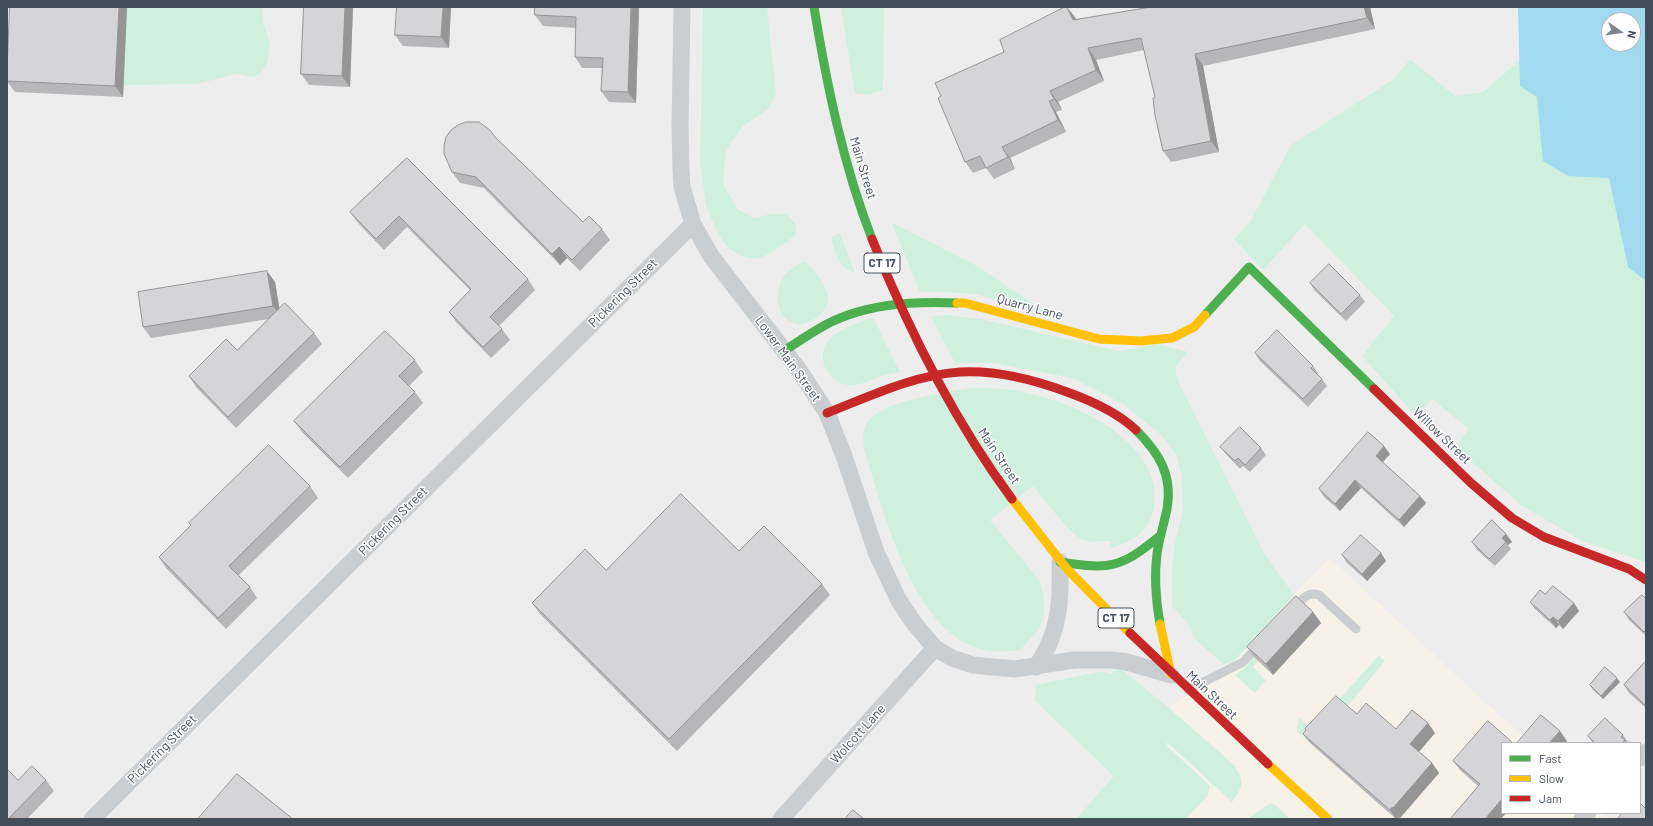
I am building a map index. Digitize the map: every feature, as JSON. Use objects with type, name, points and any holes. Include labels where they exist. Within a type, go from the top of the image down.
[{"type":"main road","name":"Main Street","points":[[814,7],[820,46],[835,120],[855,191],[880,259],[909,328],[939,387],[970,439],[1060,562],[1171,675],[1328,819]]},
{"type":"main road","name":"Quarry Lane","points":[[784,351],[821,327],[857,312],[902,304],[934,302],[965,303],[1099,339],[1141,341],[1172,338],[1194,327],[1250,267]]},
{"type":"main road","name":"Willow Street","points":[[1250,267],[1471,483],[1512,518],[1544,537],[1629,569],[1646,580]]},
{"type":"main road","points":[[827,414],[881,392],[918,380],[954,373],[980,373],[1022,379],[1067,392],[1108,410],[1126,421],[1145,438],[1157,453],[1163,466],[1168,498],[1166,516],[1161,535],[1156,576],[1156,596],[1164,648],[1171,675]]},
{"type":"main road","points":[[1060,562],[1094,567],[1121,564],[1138,555],[1161,535]]},
{"type":"street","name":"Lower Main Street","points":[[682,7],[680,127],[681,170],[682,187],[693,224],[711,256],[799,370],[827,414],[844,456],[865,524],[887,579],[913,622],[935,648],[952,658],[973,665],[1015,669],[1074,660],[1112,660],[1127,662],[1171,675]]},
{"type":"street","name":"Pickering Street","points":[[92,819],[693,224]]},
{"type":"street","points":[[1036,667],[1050,645],[1056,626],[1061,593],[1060,562]]},
{"type":"street","name":"Wolcott Lane","points":[[781,819],[935,648]]},
{"type":"lane","points":[[1285,617],[1307,595],[1314,593],[1319,595],[1356,629]]},
{"type":"lane","points":[[1188,690],[1243,662],[1264,640]]},
{"type":"shaded area","points":[[1330,558],[1498,714],[1531,742],[1501,742],[1501,814],[1604,814],[1599,819],[1186,819],[1208,795],[1167,746],[1169,708],[1224,665],[1234,661]]},
{"type":"green space","points":[[127,7],[262,7],[263,21],[270,45],[267,63],[260,74],[252,77],[236,74],[197,84],[123,85]]},
{"type":"green space","points":[[703,7],[767,7],[776,94],[768,109],[742,127],[726,150],[723,184],[738,210],[755,218],[771,214],[786,214],[796,224],[796,235],[771,253],[757,259],[741,256],[727,247],[716,230],[706,205],[700,163]]},
{"type":"green space","points":[[841,7],[884,7],[883,90],[868,95],[855,93]]},
{"type":"green space","points":[[1524,7],[1646,7],[1646,562],[1582,541],[1521,505],[1455,447],[1469,429],[1432,399],[1417,417],[1362,356],[1394,316],[1305,224],[1263,270],[1234,239],[1250,222],[1291,145],[1394,79],[1410,59],[1455,96],[1483,92],[1520,60]]},
{"type":"green space","points":[[892,223],[979,267],[1044,311],[1068,321],[976,294],[920,292]]},
{"type":"green space","points":[[840,233],[855,273],[844,267],[836,255],[831,238]]},
{"type":"green space","points":[[804,262],[813,269],[819,277],[828,295],[828,300],[824,310],[816,318],[806,323],[796,324],[790,322],[782,314],[778,304],[778,293],[783,277],[786,273]]},
{"type":"green space","points":[[948,315],[981,319],[1118,351],[1159,344],[1188,352],[1175,367],[1178,381],[1264,553],[1294,595],[1234,661],[1224,665],[1194,638],[1190,626],[1172,606],[1172,568],[1175,543],[1183,508],[1181,474],[1176,454],[1160,434],[1123,404],[1072,378],[994,363],[955,363],[931,316]]},
{"type":"green space","points":[[873,317],[900,372],[856,385],[843,384],[835,380],[829,374],[823,358],[827,342],[834,335],[843,330]]},
{"type":"green space","points":[[971,388],[1001,389],[1031,394],[1051,399],[1072,407],[1094,418],[1115,431],[1132,447],[1146,465],[1154,485],[1154,507],[1152,516],[1144,529],[1133,539],[1111,548],[1110,541],[1089,541],[1076,535],[1063,523],[1033,486],[990,520],[1039,580],[1044,596],[1044,613],[1039,629],[1020,650],[1000,652],[981,649],[957,638],[936,619],[919,595],[904,566],[881,506],[865,453],[863,441],[864,430],[867,423],[875,415],[900,403],[931,395]]},
{"type":"green space","points":[[1379,655],[1385,661],[1346,708],[1310,743],[1297,731],[1299,717],[1312,730]]},
{"type":"green space","points":[[1254,657],[1258,661],[1253,667],[1266,680],[1255,693],[1235,675],[1244,669]]},
{"type":"green space","points":[[1120,668],[1169,708],[1234,765],[1240,775],[1241,784],[1232,802],[1167,742],[1167,746],[1210,786],[1208,795],[1186,819],[1076,819],[1114,776],[1035,701],[1036,685],[1097,672],[1105,672],[1110,674]]},
{"type":"green space","points":[[1271,803],[1290,819],[1249,818],[1267,805]]},
{"type":"water","points":[[1518,7],[1646,7],[1646,281],[1628,267],[1609,178],[1568,176],[1543,161],[1537,97],[1520,86]]},
{"type":"building","points":[[10,7],[119,7],[115,86],[7,81]]},
{"type":"building","points":[[304,7],[345,7],[342,76],[301,74]]},
{"type":"building","points":[[397,7],[443,7],[441,37],[395,35]]},
{"type":"building","points":[[535,7],[631,7],[628,92],[601,91],[603,58],[575,57],[576,17],[535,15]]},
{"type":"building","points":[[1067,7],[1073,20],[1151,7],[1364,7],[1367,18],[1195,54],[1211,141],[1163,151],[1155,115],[1153,98],[1155,97],[1141,38],[1088,48],[1096,70],[1050,91],[1054,99],[1049,101],[1058,120],[1002,147],[1008,157],[986,168],[980,156],[965,162],[938,98],[941,96],[935,83],[1004,52],[1000,40]]},
{"type":"building","points":[[466,122],[479,122],[490,130],[495,137],[583,222],[589,216],[602,229],[572,260],[559,247],[552,254],[476,177],[452,172],[444,154],[446,137],[451,130]]},
{"type":"building","points":[[407,158],[528,279],[490,317],[502,329],[483,347],[449,312],[471,289],[399,216],[376,239],[350,212]]},
{"type":"building","points":[[1329,264],[1360,295],[1341,314],[1310,283]]},
{"type":"building","points":[[267,271],[273,306],[143,327],[138,292]]},
{"type":"building","points":[[285,303],[314,333],[228,417],[189,376],[226,339],[237,350]]},
{"type":"building","points":[[1277,330],[1313,366],[1311,368],[1322,379],[1303,399],[1255,353]]},
{"type":"building","points":[[385,331],[415,360],[399,376],[415,392],[340,467],[294,421]]},
{"type":"building","points":[[1240,427],[1261,448],[1245,465],[1238,458],[1235,461],[1220,447]]},
{"type":"building","points":[[1368,432],[1384,446],[1376,456],[1420,496],[1399,520],[1355,480],[1335,504],[1319,489]]},
{"type":"building","points":[[269,445],[310,486],[229,566],[250,587],[218,618],[159,557],[191,525],[189,523]]},
{"type":"building","points":[[681,494],[739,551],[764,526],[822,584],[669,739],[532,603],[585,549],[606,570]]},
{"type":"building","points":[[1492,520],[1506,534],[1502,538],[1506,542],[1489,559],[1472,542]]},
{"type":"building","points":[[1361,535],[1381,553],[1362,574],[1342,555]]},
{"type":"building","points":[[1553,586],[1574,603],[1558,621],[1553,617],[1550,620],[1530,602],[1540,590],[1545,594]]},
{"type":"building","points":[[1642,595],[1646,599],[1646,630],[1644,632],[1624,612]]},
{"type":"building","points":[[1296,596],[1313,612],[1266,664],[1247,647]]},
{"type":"building","points":[[1646,661],[1646,706],[1624,685]]},
{"type":"building","points":[[1605,667],[1617,678],[1601,696],[1590,685]]},
{"type":"building","points":[[1336,696],[1357,714],[1366,703],[1396,729],[1412,710],[1428,723],[1410,744],[1432,763],[1390,810],[1303,734],[1306,730],[1305,729]]},
{"type":"building","points":[[1541,715],[1560,731],[1550,742],[1518,742]]},
{"type":"building","points":[[1605,718],[1623,735],[1621,737],[1625,740],[1623,742],[1594,742],[1588,736]]},
{"type":"building","points":[[1488,721],[1512,742],[1501,742],[1501,800],[1485,819],[1450,819],[1480,784],[1453,761]]},
{"type":"building","points":[[32,766],[46,780],[7,819],[7,769],[18,780]]},
{"type":"building","points":[[237,774],[293,819],[198,819]]},
{"type":"building","points":[[1641,804],[1646,809],[1646,819],[1617,819],[1621,814],[1641,814]]},
{"type":"building","points":[[853,810],[864,819],[845,819]]},
{"type":"traffic: fast","points":[[814,7],[824,66],[844,153],[872,239]]},
{"type":"traffic: fast","points":[[1205,315],[1249,267],[1374,389]]},
{"type":"traffic: fast","points":[[784,351],[806,336],[835,320],[869,309],[904,304],[957,303]]},
{"type":"traffic: fast","points":[[1136,430],[1157,456],[1166,475],[1168,486],[1167,509],[1156,563],[1157,607],[1160,624]]},
{"type":"traffic: fast","points":[[1060,562],[1092,566],[1115,564],[1136,554],[1161,535]]},
{"type":"traffic: slow","points":[[957,303],[965,303],[1099,339],[1141,341],[1172,338],[1194,327],[1205,315]]},
{"type":"traffic: slow","points":[[1012,499],[1067,569],[1130,633]]},
{"type":"traffic: slow","points":[[1160,624],[1171,674]]},
{"type":"traffic: slow","points":[[1268,764],[1328,819]]},
{"type":"traffic: jam","points":[[872,239],[901,307],[934,374],[970,438],[1012,499]]},
{"type":"traffic: jam","points":[[827,413],[892,387],[926,377],[960,372],[973,372],[1001,374],[1067,392],[1104,408],[1121,418],[1136,430]]},
{"type":"traffic: jam","points":[[1374,389],[1471,483],[1512,518],[1544,537],[1629,569],[1646,580]]},
{"type":"traffic: jam","points":[[1130,633],[1268,764]]}]
